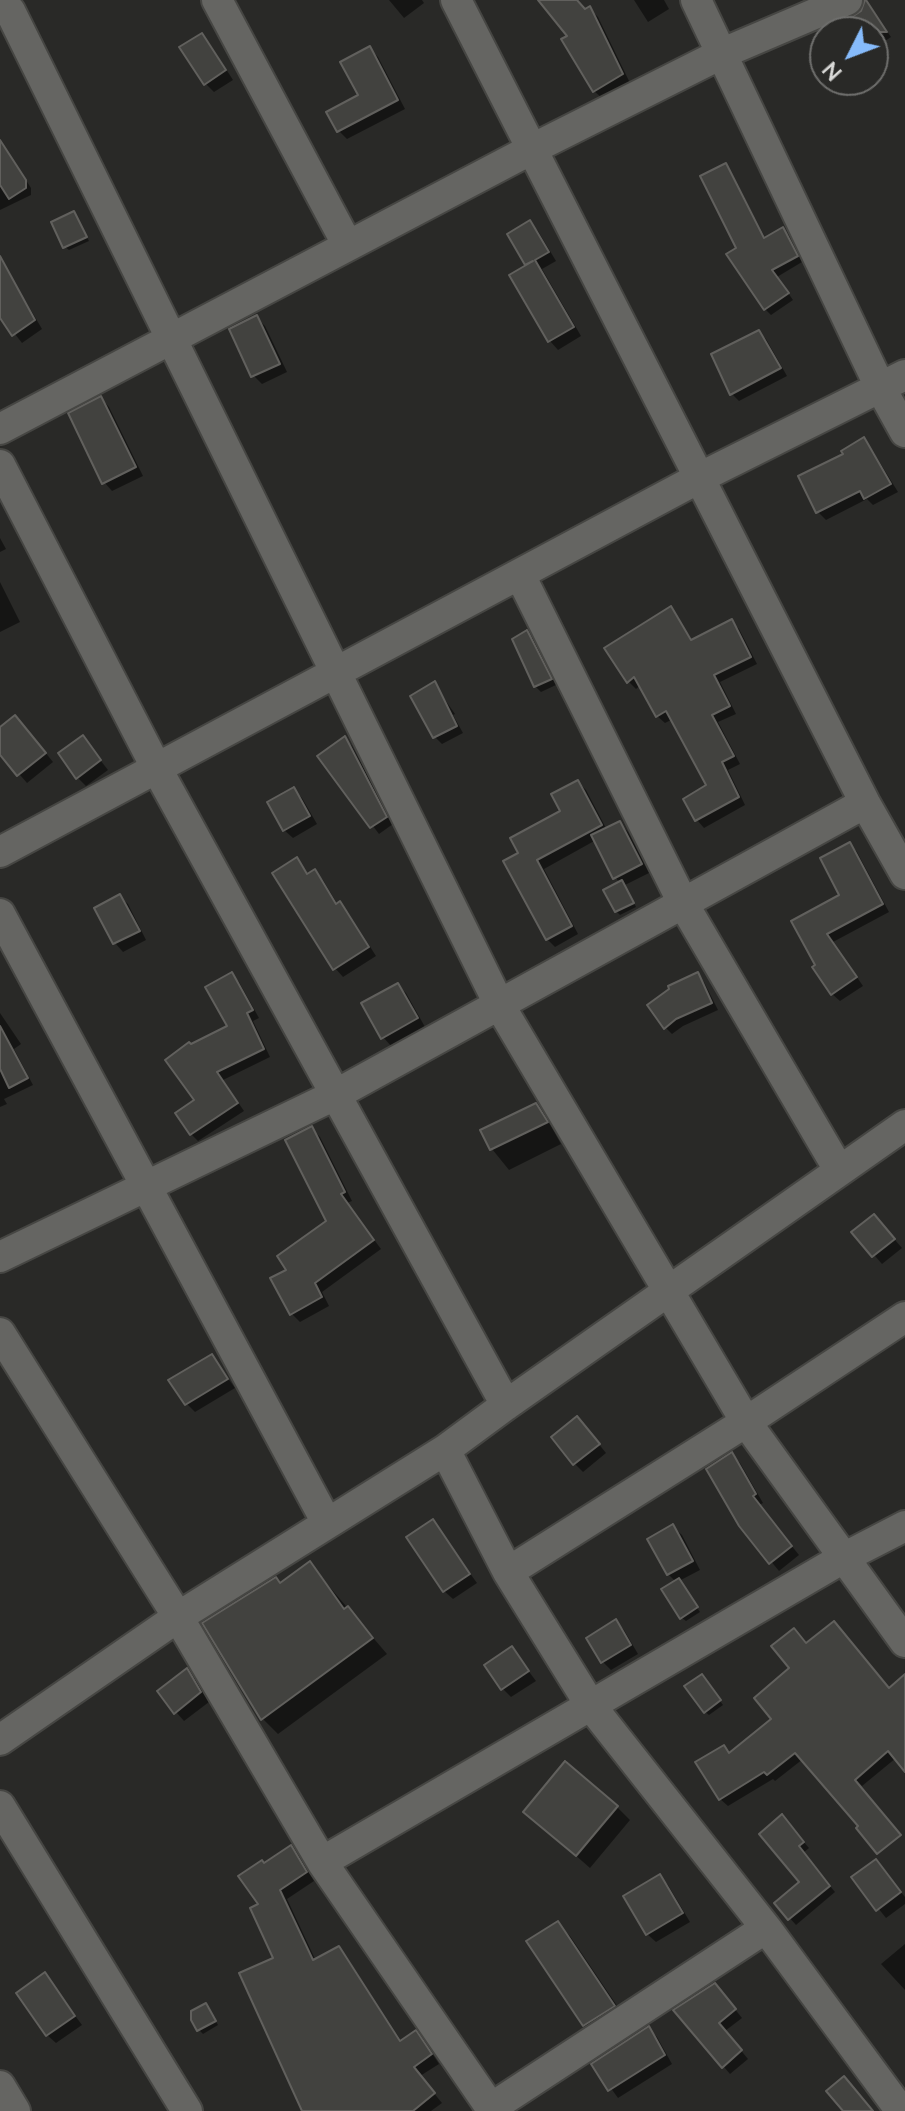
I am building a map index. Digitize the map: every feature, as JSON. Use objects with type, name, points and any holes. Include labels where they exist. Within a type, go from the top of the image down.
[{"type":"street","points":[[217,0],[347,244]]},
{"type":"street","points":[[456,0],[865,803],[905,874]]},
{"type":"street","points":[[696,0],[892,381],[905,432]]},
{"type":"street","points":[[0,429],[532,149],[723,53],[847,0]]},
{"type":"street","points":[[14,9],[169,339],[500,1006],[746,1422],[905,1642]]},
{"type":"street","points":[[0,852],[699,478],[892,381]]},
{"type":"street","points":[[0,465],[157,769],[506,1405]]},
{"type":"street","points":[[520,575],[684,905],[839,1170]]},
{"type":"street","points":[[0,1257],[335,1095],[865,803]]},
{"type":"street","points":[[0,914],[327,1523]]},
{"type":"street","points":[[0,1740],[178,1617],[445,1450],[905,1125]]},
{"type":"street","points":[[508,1572],[746,1422],[905,1317]]},
{"type":"street","points":[[0,1333],[178,1617],[322,1862],[492,2109],[766,1928]]},
{"type":"street","points":[[445,1450],[508,1572],[591,1706],[766,1928],[901,2111]]},
{"type":"street","points":[[322,1862],[845,1557],[905,1526]]},
{"type":"street","points":[[0,1806],[187,2111]]},
{"type":"street","points":[[0,2086],[15,2111]]},
{"type":"building","points":[[538,0],[577,0],[585,9],[590,6],[623,74],[593,92],[561,39],[567,36]]},
{"type":"building","points":[[866,0],[876,16],[853,16],[861,11]]},
{"type":"building","points":[[202,33],[226,70],[204,85],[179,47]]},
{"type":"building","points":[[370,46],[398,100],[337,132],[326,112],[358,95],[340,62]]},
{"type":"building","points":[[0,140],[26,180],[26,188],[9,199],[0,185]]},
{"type":"building","points":[[726,163],[764,238],[783,227],[798,256],[772,270],[789,293],[764,310],[726,254],[736,248],[700,176]]},
{"type":"building","points":[[74,211],[87,237],[63,248],[51,222]]},
{"type":"building","points":[[530,220],[549,252],[535,260],[574,327],[548,342],[509,275],[533,261],[525,265],[507,234]]},
{"type":"building","points":[[0,256],[35,320],[12,336],[0,318]]},
{"type":"building","points":[[257,315],[280,364],[251,377],[229,329]]},
{"type":"building","points":[[759,330],[781,368],[730,395],[711,354]]},
{"type":"building","points":[[101,396],[136,467],[102,484],[68,413]]},
{"type":"building","points":[[864,437],[891,484],[864,499],[860,491],[816,513],[798,476],[843,454],[841,451]]},
{"type":"building","points":[[671,606],[691,640],[732,619],[751,657],[714,675],[730,706],[712,715],[734,756],[722,762],[739,797],[695,821],[683,799],[706,785],[666,711],[656,717],[634,677],[627,683],[604,648]]},
{"type":"building","points":[[527,630],[552,679],[534,687],[512,639]]},
{"type":"building","points":[[435,681],[457,726],[433,738],[410,696]]},
{"type":"building","points":[[15,715],[46,753],[17,776],[0,755],[0,727]]},
{"type":"building","points":[[83,735],[101,760],[76,779],[58,753]]},
{"type":"building","points":[[345,736],[387,817],[370,828],[317,756]]},
{"type":"building","points":[[578,780],[602,825],[537,860],[572,926],[546,940],[503,861],[518,853],[510,838],[560,811],[551,794]]},
{"type":"building","points":[[294,787],[310,816],[283,831],[267,802]]},
{"type":"building","points":[[620,821],[642,864],[613,879],[591,835]]},
{"type":"building","points":[[850,842],[883,904],[827,934],[857,977],[831,995],[812,967],[815,965],[791,921],[839,895],[820,858]]},
{"type":"building","points":[[297,857],[307,874],[315,869],[336,904],[340,901],[369,947],[333,970],[272,873]]},
{"type":"building","points":[[622,880],[634,903],[615,912],[603,890]]},
{"type":"building","points":[[120,894],[140,931],[113,944],[94,908]]},
{"type":"building","points":[[232,972],[253,1010],[247,1013],[264,1049],[217,1072],[238,1103],[190,1135],[175,1113],[194,1100],[165,1060],[189,1042],[191,1044],[227,1026],[205,987]]},
{"type":"building","points":[[698,972],[712,1003],[676,1019],[664,1029],[647,1005],[669,989],[668,986]]},
{"type":"building","points":[[398,983],[418,1018],[381,1039],[361,1003]]},
{"type":"building","points":[[0,1026],[28,1078],[9,1088],[0,1069]]},
{"type":"building","points":[[536,1103],[548,1122],[490,1150],[480,1130]]},
{"type":"building","points":[[312,1126],[345,1192],[341,1194],[374,1240],[315,1283],[322,1297],[290,1315],[270,1278],[286,1270],[277,1256],[326,1221],[285,1140]]},
{"type":"building","points":[[874,1214],[895,1239],[872,1257],[851,1232]]},
{"type":"building","points":[[212,1354],[228,1379],[185,1405],[168,1380]]},
{"type":"building","points":[[577,1416],[600,1444],[573,1465],[551,1437]]},
{"type":"building","points":[[732,1452],[756,1494],[753,1496],[792,1546],[769,1564],[739,1526],[706,1469]]},
{"type":"building","points":[[433,1519],[470,1574],[443,1592],[406,1537]]},
{"type":"building","points":[[673,1524],[693,1561],[667,1575],[647,1539]]},
{"type":"building","points":[[310,1561],[344,1609],[348,1606],[373,1638],[261,1720],[202,1623],[276,1577],[280,1583]]},
{"type":"building","points":[[679,1578],[698,1607],[680,1619],[661,1589]]},
{"type":"building","points":[[616,1619],[631,1645],[601,1663],[586,1638]]},
{"type":"building","points":[[834,1621],[889,1688],[905,1674],[905,1772],[888,1751],[855,1780],[901,1835],[877,1854],[856,1828],[858,1826],[795,1753],[767,1775],[764,1772],[719,1800],[695,1762],[724,1745],[729,1753],[771,1719],[754,1698],[789,1668],[771,1646],[794,1628],[806,1643]]},
{"type":"building","points":[[512,1646],[529,1671],[501,1690],[484,1665]]},
{"type":"building","points":[[187,1668],[201,1692],[174,1714],[157,1691]]},
{"type":"building","points":[[702,1674],[721,1700],[704,1713],[684,1686]]},
{"type":"building","points":[[565,1761],[618,1806],[576,1856],[523,1812]]},
{"type":"building","points":[[782,1814],[804,1842],[799,1846],[830,1886],[788,1920],[774,1903],[799,1882],[759,1834]]},
{"type":"building","points":[[291,1845],[307,1872],[280,1890],[313,1960],[339,1946],[400,2041],[416,2030],[432,2054],[414,2067],[435,2093],[413,2111],[302,2111],[239,1973],[273,1958],[250,1908],[258,1904],[238,1876]]},
{"type":"building","points":[[876,1859],[901,1892],[876,1911],[851,1877]]},
{"type":"building","points":[[660,1874],[683,1913],[646,1935],[623,1896]]},
{"type":"building","points":[[558,1921],[615,2006],[583,2026],[526,1941]]},
{"type":"building","points":[[45,1972],[75,2016],[46,2036],[16,1993]]},
{"type":"building","points":[[715,1983],[736,2009],[719,2023],[742,2050],[722,2068],[673,2010]]},
{"type":"building","points":[[206,2003],[216,2021],[197,2031],[191,2020],[191,2011]]},
{"type":"building","points":[[649,2026],[665,2055],[608,2091],[591,2064]]},
{"type":"building","points":[[844,2076],[873,2111],[843,2111],[826,2091]]}]
